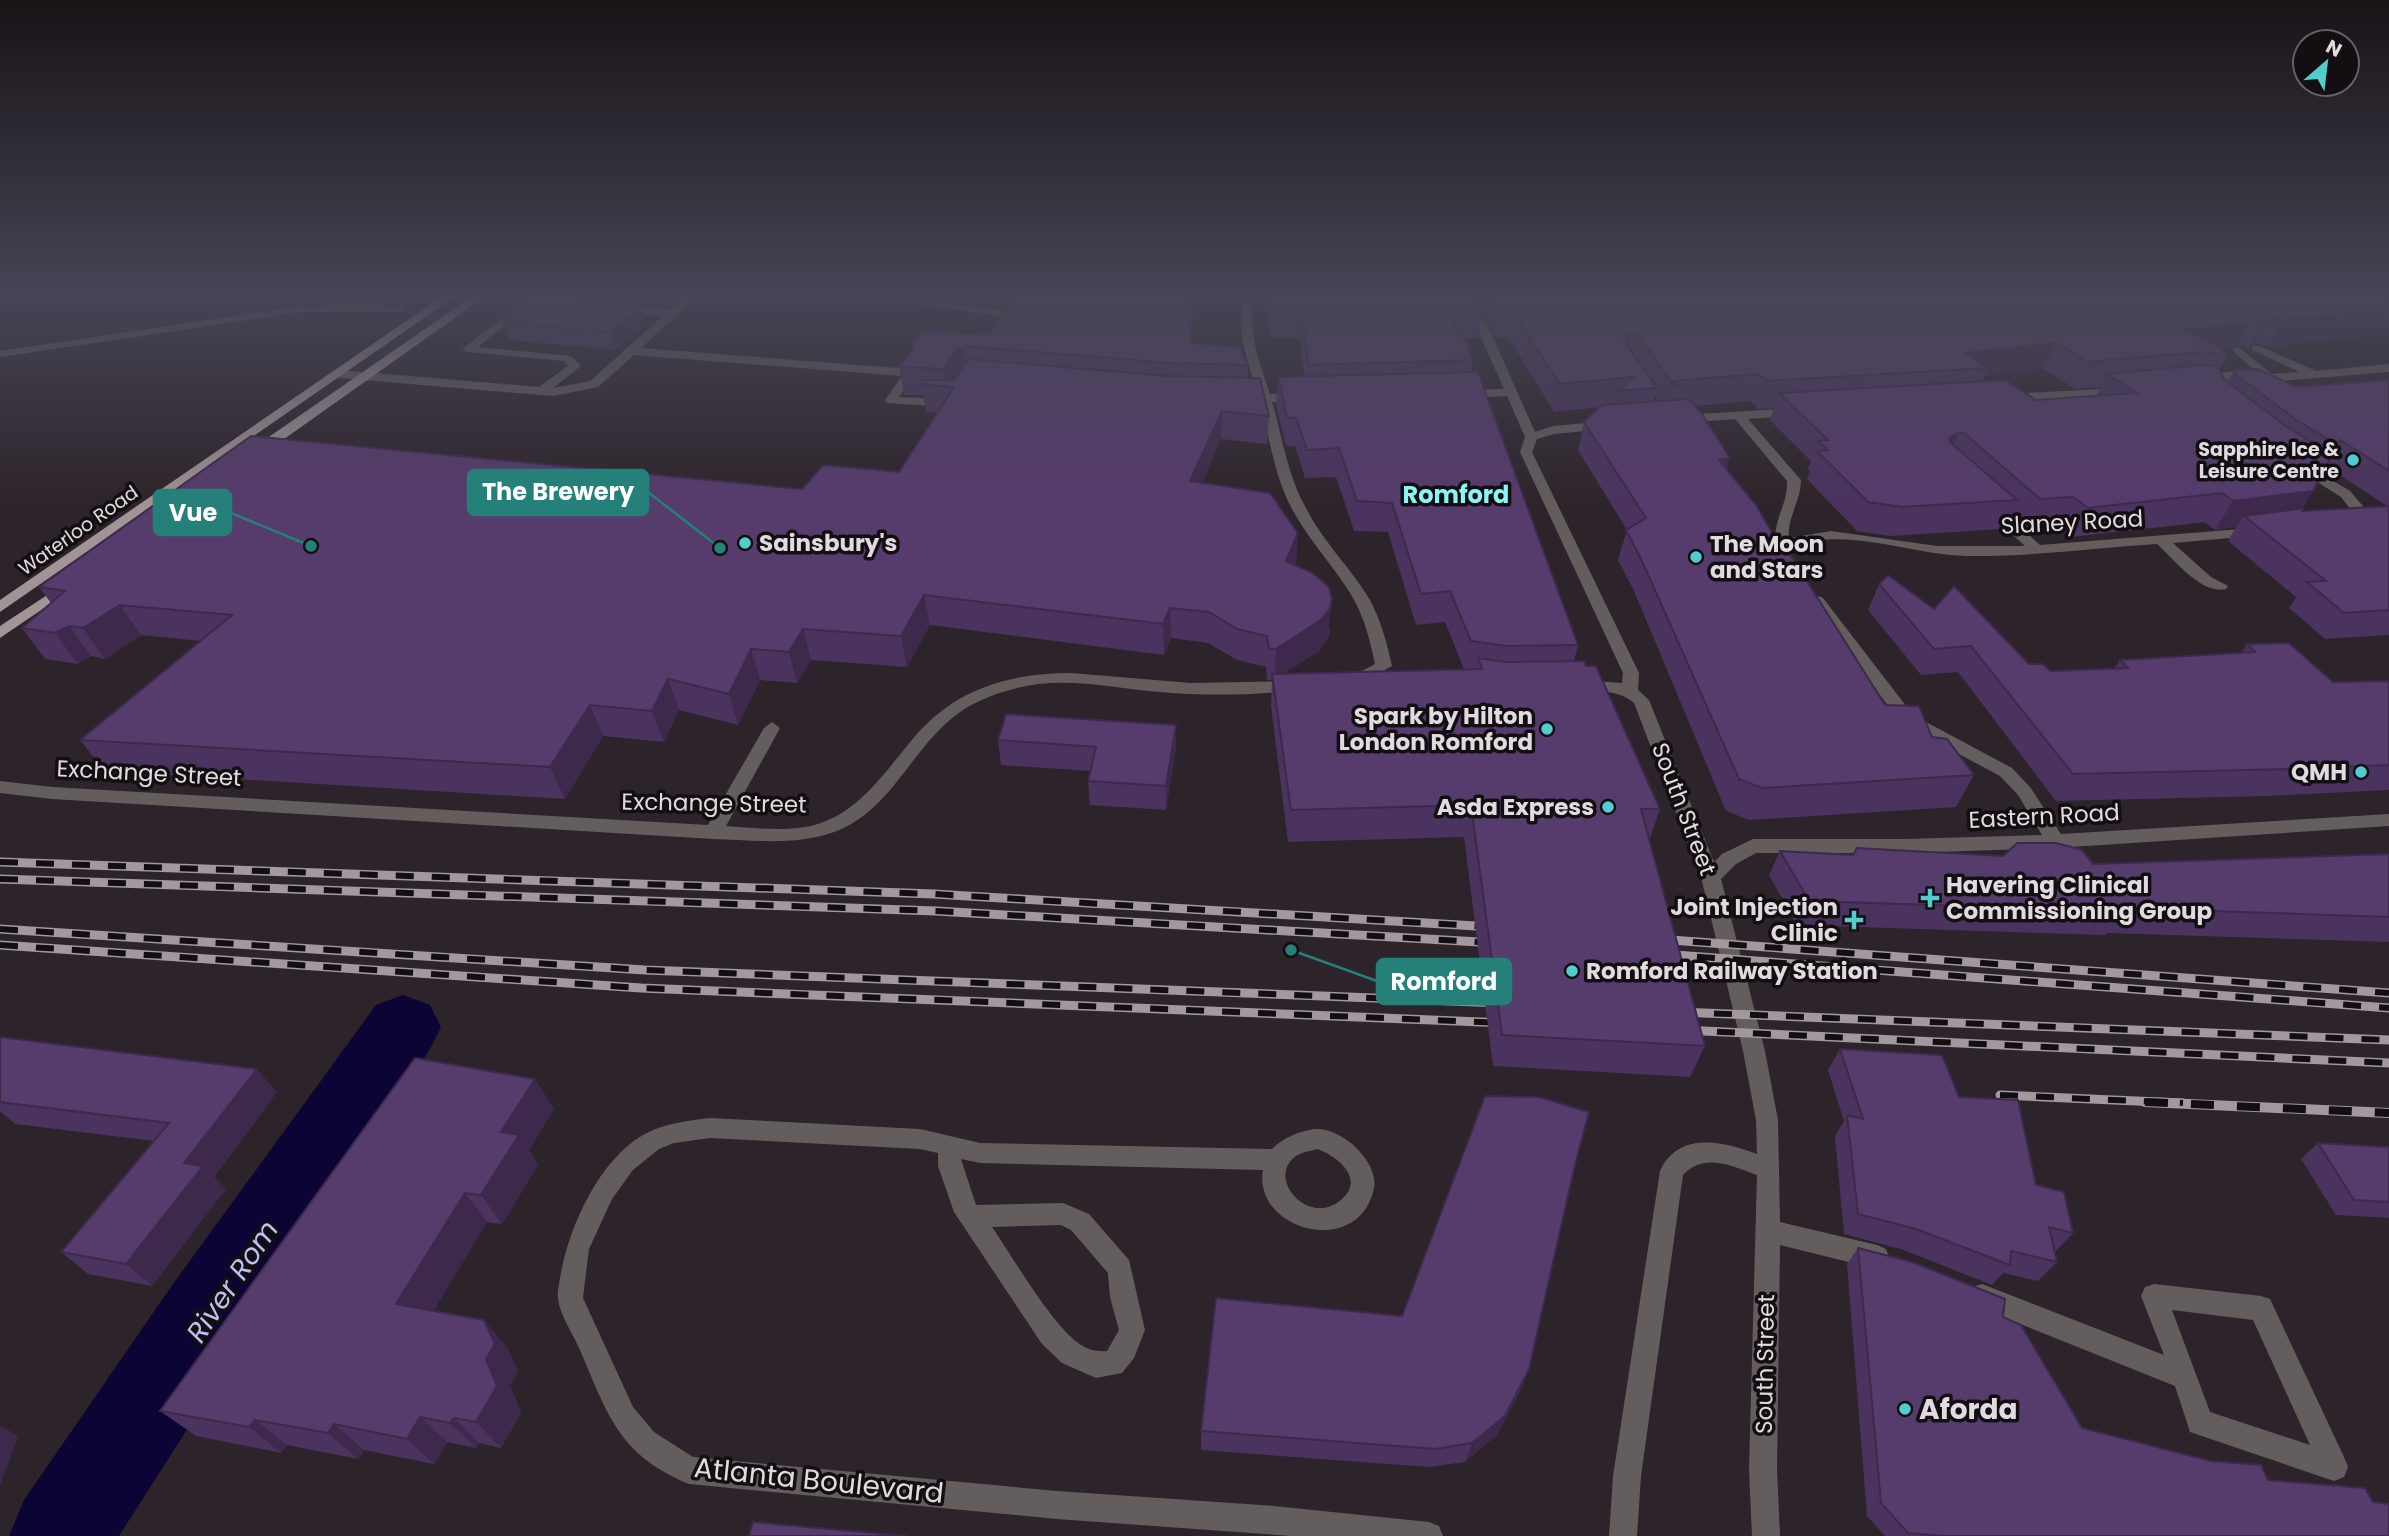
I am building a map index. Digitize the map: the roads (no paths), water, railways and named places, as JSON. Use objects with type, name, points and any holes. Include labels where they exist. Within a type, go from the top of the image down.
[{"type":"main road","name":"Waterloo Road","points":[[0,607],[352,365]]},
{"type":"main road","points":[[252,456],[382,365]]},
{"type":"main road","name":"Waterloo Road","points":[[0,633],[80,577]]},
{"type":"street","points":[[542,391],[574,365]]},
{"type":"street","points":[[339,374],[553,392],[594,384],[617,365]]},
{"type":"street","points":[[805,365],[910,373],[891,400],[952,403],[957,395]]},
{"type":"street","points":[[1253,365],[1266,399],[1277,454],[1298,507],[1313,536],[1341,569],[1370,615],[1390,667],[1354,680],[1340,681]]},
{"type":"street","name":"South Street","points":[[1498,365],[1531,437],[1526,452],[1631,673],[1630,691],[1641,700],[1711,877],[1754,1051],[1767,1120],[1769,1169],[1763,1469],[1766,1536]]},
{"type":"street","points":[[2254,365],[2269,378]]},
{"type":"street","points":[[2292,365],[2318,374]]},
{"type":"street","points":[[2269,378],[2262,386],[2211,390],[2186,385],[2194,380],[2244,374],[2269,378],[2389,368]]},
{"type":"street","points":[[1995,399],[2138,390]]},
{"type":"street","points":[[1455,394],[1510,393]]},
{"type":"street","points":[[1224,398],[1320,397]]},
{"type":"street","points":[[1675,420],[1812,411]]},
{"type":"street","points":[[1739,416],[1794,480],[1795,491],[1782,523],[1781,534],[1786,558],[1793,568]]},
{"type":"street","points":[[1531,437],[1552,430],[1622,424]]},
{"type":"street","points":[[2284,455],[2353,499],[2361,507],[2363,516]]},
{"type":"street","points":[[1975,494],[2037,549]]},
{"type":"street","points":[[2346,521],[2363,516],[2389,527]]},
{"type":"street","name":"Slaney Road","points":[[1784,546],[1797,538],[1835,536],[1929,549],[2037,549],[2199,539],[2264,531]]},
{"type":"street","points":[[1808,588],[1907,719],[2006,772],[2024,791],[2056,841]]},
{"type":"street","name":"Exchange Street","points":[[0,787],[52,793],[713,832],[797,834],[831,826],[867,803],[943,716],[963,702],[1011,684],[1045,678],[1177,688],[1236,689],[1313,684]]},
{"type":"street","points":[[1567,685],[1604,684],[1630,691]]},
{"type":"street","points":[[713,832],[772,728]]},
{"type":"street","name":"Eastern Road","points":[[1711,877],[1729,859],[1753,846],[1905,846],[2056,841],[2389,820]]},
{"type":"street","name":"Atlanta Boulevard","points":[[1277,1160],[1014,1155],[980,1153],[920,1139],[710,1128],[674,1133],[651,1142],[625,1163],[604,1191],[576,1248],[570,1299],[623,1417],[644,1442],[689,1470],[1057,1505],[1274,1520],[1429,1536]]},
{"type":"street","points":[[949,1144],[950,1166],[962,1204],[970,1216],[1051,1335],[1071,1354],[1096,1365],[1113,1364],[1125,1349],[1132,1331],[1123,1297],[1120,1268],[1080,1222],[1063,1214],[970,1216]]},
{"type":"street","points":[[1623,1536],[1627,1476],[1672,1171],[1687,1156],[1700,1153],[1719,1154],[1769,1169]]},
{"type":"street","points":[[1768,1231],[1900,1263]]},
{"type":"street","points":[[1965,1289],[2185,1377],[2200,1422],[2334,1467],[2261,1308],[2154,1296],[2185,1377]]},
{"type":"waterway","name":"River Rom","points":[[60,1536],[205,1316],[403,1027]]},
{"type":"railway","points":[[0,862],[934,894],[1493,927]]},
{"type":"railway","points":[[0,879],[936,911],[1497,943]]},
{"type":"railway","points":[[0,929],[645,970],[1503,1003]]},
{"type":"railway","points":[[1657,939],[2389,993]]},
{"type":"railway","points":[[0,945],[641,988],[1506,1023]]},
{"type":"railway","points":[[1661,954],[2389,1008]]},
{"type":"railway","points":[[1678,1012],[2389,1040]]},
{"type":"railway","points":[[1681,1030],[2389,1063]]},
{"type":"railway","points":[[2000,1095],[2183,1103]]},
{"type":"railway","points":[[2145,1102],[2389,1113]]},
{"type":"place","name":"Sapphire Ice & Leisure Centre","points":[[2353,460]]},
{"type":"place","name":"Sainsbury's","points":[[745,543]]},
{"type":"place","name":"Vue","points":[[311,546]]},
{"type":"place","name":"The Brewery","points":[[720,548]]},
{"type":"place","name":"The Moon and Stars","points":[[1696,557]]},
{"type":"place","name":"Spark by Hilton London Romford","points":[[1547,729]]},
{"type":"place","name":"QMH","points":[[2361,772]]},
{"type":"place","name":"Asda Express","points":[[1608,807]]},
{"type":"place","name":"Havering Clinical Commissioning Group","points":[[1930,898]]},
{"type":"place","name":"Joint Injection Clinic","points":[[1854,920]]},
{"type":"place","name":"Romford","points":[[1291,950]]},
{"type":"place","name":"Romford Railway Station","points":[[1572,971]]},
{"type":"place","name":"Aforda","points":[[1905,1409]]},
{"type":"district","name":"Romford","points":[[1456,495]]}]
